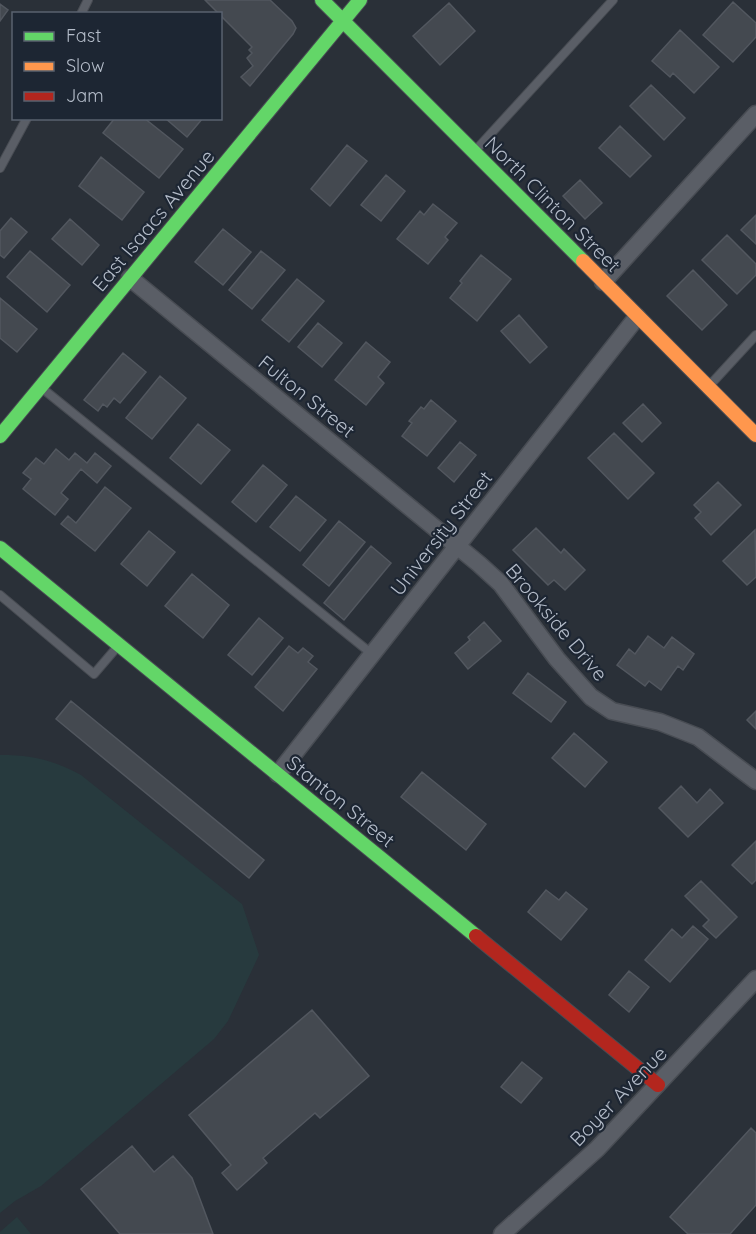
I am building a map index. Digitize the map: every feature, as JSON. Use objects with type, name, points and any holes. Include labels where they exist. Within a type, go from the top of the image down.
[{"type":"street","name":"North Clinton Street","points":[[322,0],[756,435]]},
{"type":"street","name":"East Isaacs Avenue","points":[[0,436],[360,0]]},
{"type":"street","points":[[603,282],[756,114]]},
{"type":"street","name":"Fulton Street","points":[[130,278],[457,547]]},
{"type":"street","name":"University Street","points":[[278,774],[637,317]]},
{"type":"street","name":"Brookside Drive","points":[[457,547],[501,584],[557,659],[591,697],[612,711],[660,722],[698,737],[756,781]]},
{"type":"street","name":"Stanton Street","points":[[0,548],[657,1085]]},
{"type":"street","name":"Boyer Avenue","points":[[502,1234],[577,1168],[756,979]]},
{"type":"lane","points":[[474,152],[614,0]]},
{"type":"lane","points":[[0,168],[26,120]]},
{"type":"lane","points":[[708,387],[756,335]]},
{"type":"lane","points":[[40,387],[372,654]]},
{"type":"lane","points":[[0,595],[94,674],[119,645]]},
{"type":"green space","points":[[0,755],[42,759],[81,775],[242,904],[259,955],[228,1021],[214,1039],[41,1186],[0,1213]]},
{"type":"green space","points":[[17,1217],[31,1234],[0,1234],[0,1232]]},
{"type":"building","points":[[205,0],[270,0],[292,21],[296,28],[250,86],[241,77],[253,66],[247,58],[252,53],[249,50],[252,47],[222,17],[222,12],[217,12]]},
{"type":"building","points":[[733,2],[756,23],[756,37],[733,62],[703,35]]},
{"type":"building","points":[[449,3],[475,31],[440,65],[413,36]]},
{"type":"building","points":[[0,4],[8,10],[0,21]]},
{"type":"building","points":[[680,30],[719,67],[694,93],[673,73],[670,77],[652,61]]},
{"type":"building","points":[[651,85],[685,118],[664,140],[630,106]]},
{"type":"building","points":[[113,120],[147,120],[183,149],[159,178],[103,133]]},
{"type":"building","points":[[167,120],[201,120],[187,137]]},
{"type":"building","points":[[620,126],[651,156],[630,177],[599,148]]},
{"type":"building","points":[[347,145],[367,161],[330,206],[311,189]]},
{"type":"building","points":[[101,157],[144,192],[122,220],[79,186]]},
{"type":"building","points":[[386,175],[405,191],[381,221],[361,205]]},
{"type":"building","points":[[580,180],[602,203],[585,219],[563,196]]},
{"type":"building","points":[[433,204],[457,223],[445,237],[448,240],[428,264],[397,239],[420,211],[424,215]]},
{"type":"building","points":[[756,215],[756,244],[741,230]]},
{"type":"building","points":[[11,218],[27,232],[4,258],[0,255],[0,231]]},
{"type":"building","points":[[70,219],[99,245],[82,265],[52,239]]},
{"type":"building","points":[[223,229],[251,252],[223,285],[195,262]]},
{"type":"building","points":[[727,235],[756,264],[756,275],[737,294],[702,260]]},
{"type":"building","points":[[30,251],[70,285],[47,312],[7,277]]},
{"type":"building","points":[[261,251],[285,270],[252,309],[229,290]]},
{"type":"building","points":[[481,255],[511,279],[477,321],[450,298],[462,283],[460,281]]},
{"type":"building","points":[[693,270],[727,305],[702,330],[667,296]]},
{"type":"building","points":[[297,279],[324,301],[289,342],[262,320]]},
{"type":"building","points":[[0,298],[37,329],[17,352],[0,338]]},
{"type":"building","points":[[519,315],[547,347],[530,363],[501,331]]},
{"type":"building","points":[[318,323],[342,343],[322,367],[298,347]]},
{"type":"building","points":[[366,342],[390,362],[378,377],[384,383],[366,405],[335,380]]},
{"type":"building","points":[[123,353],[146,372],[120,403],[114,398],[107,407],[103,404],[98,411],[84,400]]},
{"type":"building","points":[[160,376],[186,398],[152,439],[126,418]]},
{"type":"building","points":[[431,400],[456,421],[427,456],[402,436],[412,423],[409,421],[421,407],[424,409]]},
{"type":"building","points":[[643,404],[661,423],[642,442],[623,423]]},
{"type":"building","points":[[198,424],[230,450],[201,484],[170,458]]},
{"type":"building","points":[[614,433],[654,473],[628,499],[588,458]]},
{"type":"building","points":[[460,442],[476,455],[454,482],[438,468]]},
{"type":"building","points":[[56,449],[69,460],[75,453],[87,463],[95,453],[111,466],[97,483],[81,469],[61,493],[68,499],[55,515],[23,489],[31,479],[23,473],[36,458],[44,464]]},
{"type":"building","points":[[263,465],[287,485],[256,522],[232,502]]},
{"type":"building","points":[[718,482],[741,505],[711,535],[695,518],[701,512],[694,505]]},
{"type":"building","points":[[105,487],[131,508],[95,551],[61,524],[68,516],[76,523]]},
{"type":"building","points":[[296,496],[326,520],[300,551],[270,527]]},
{"type":"building","points":[[339,521],[365,542],[329,586],[303,565]]},
{"type":"building","points":[[536,528],[561,553],[564,549],[585,570],[565,590],[554,580],[548,585],[513,550]]},
{"type":"building","points":[[755,530],[756,577],[747,585],[723,561]]},
{"type":"building","points":[[149,531],[175,552],[147,586],[121,564]]},
{"type":"building","points":[[371,546],[391,563],[344,620],[324,603]]},
{"type":"building","points":[[192,574],[229,605],[203,638],[165,606]]},
{"type":"building","points":[[259,618],[283,638],[252,675],[228,655]]},
{"type":"building","points":[[484,622],[501,641],[468,669],[455,653],[470,640],[468,637]]},
{"type":"building","points":[[648,636],[664,648],[672,637],[694,654],[683,670],[678,666],[661,690],[649,681],[645,686],[617,665],[629,649],[635,654]]},
{"type":"building","points":[[289,646],[298,653],[303,648],[313,656],[308,662],[317,669],[283,711],[255,687]]},
{"type":"building","points":[[528,673],[566,702],[551,722],[513,693]]},
{"type":"building","points":[[71,701],[264,860],[249,878],[56,719]]},
{"type":"building","points":[[756,711],[756,729],[747,720]]},
{"type":"building","points":[[574,733],[607,762],[585,787],[552,758]]},
{"type":"building","points":[[422,772],[486,824],[466,850],[401,797]]},
{"type":"building","points":[[681,786],[697,803],[710,789],[723,803],[688,837],[659,808]]},
{"type":"building","points":[[756,841],[756,880],[752,884],[732,865]]},
{"type":"building","points":[[701,881],[737,917],[716,938],[703,926],[709,920],[685,896]]},
{"type":"building","points":[[546,890],[559,900],[566,892],[587,909],[561,940],[528,912]]},
{"type":"building","points":[[693,926],[708,939],[670,982],[645,960],[672,929],[682,938]]},
{"type":"building","points":[[629,971],[649,987],[629,1012],[609,995]]},
{"type":"building","points":[[312,1010],[369,1076],[320,1118],[315,1113],[263,1158],[267,1163],[237,1190],[222,1173],[231,1165],[189,1115]]},
{"type":"building","points":[[522,1062],[542,1078],[521,1103],[501,1087]]},
{"type":"building","points":[[751,1128],[756,1133],[756,1205],[730,1234],[688,1234],[670,1217]]},
{"type":"building","points":[[132,1146],[154,1172],[173,1156],[192,1178],[213,1234],[120,1234],[81,1189]]},
{"type":"traffic: fast","points":[[322,0],[583,261]]},
{"type":"traffic: fast","points":[[0,436],[360,0]]},
{"type":"traffic: fast","points":[[0,548],[476,936]]},
{"type":"traffic: slow","points":[[583,261],[756,435]]},
{"type":"traffic: jam","points":[[476,936],[658,1085]]}]
